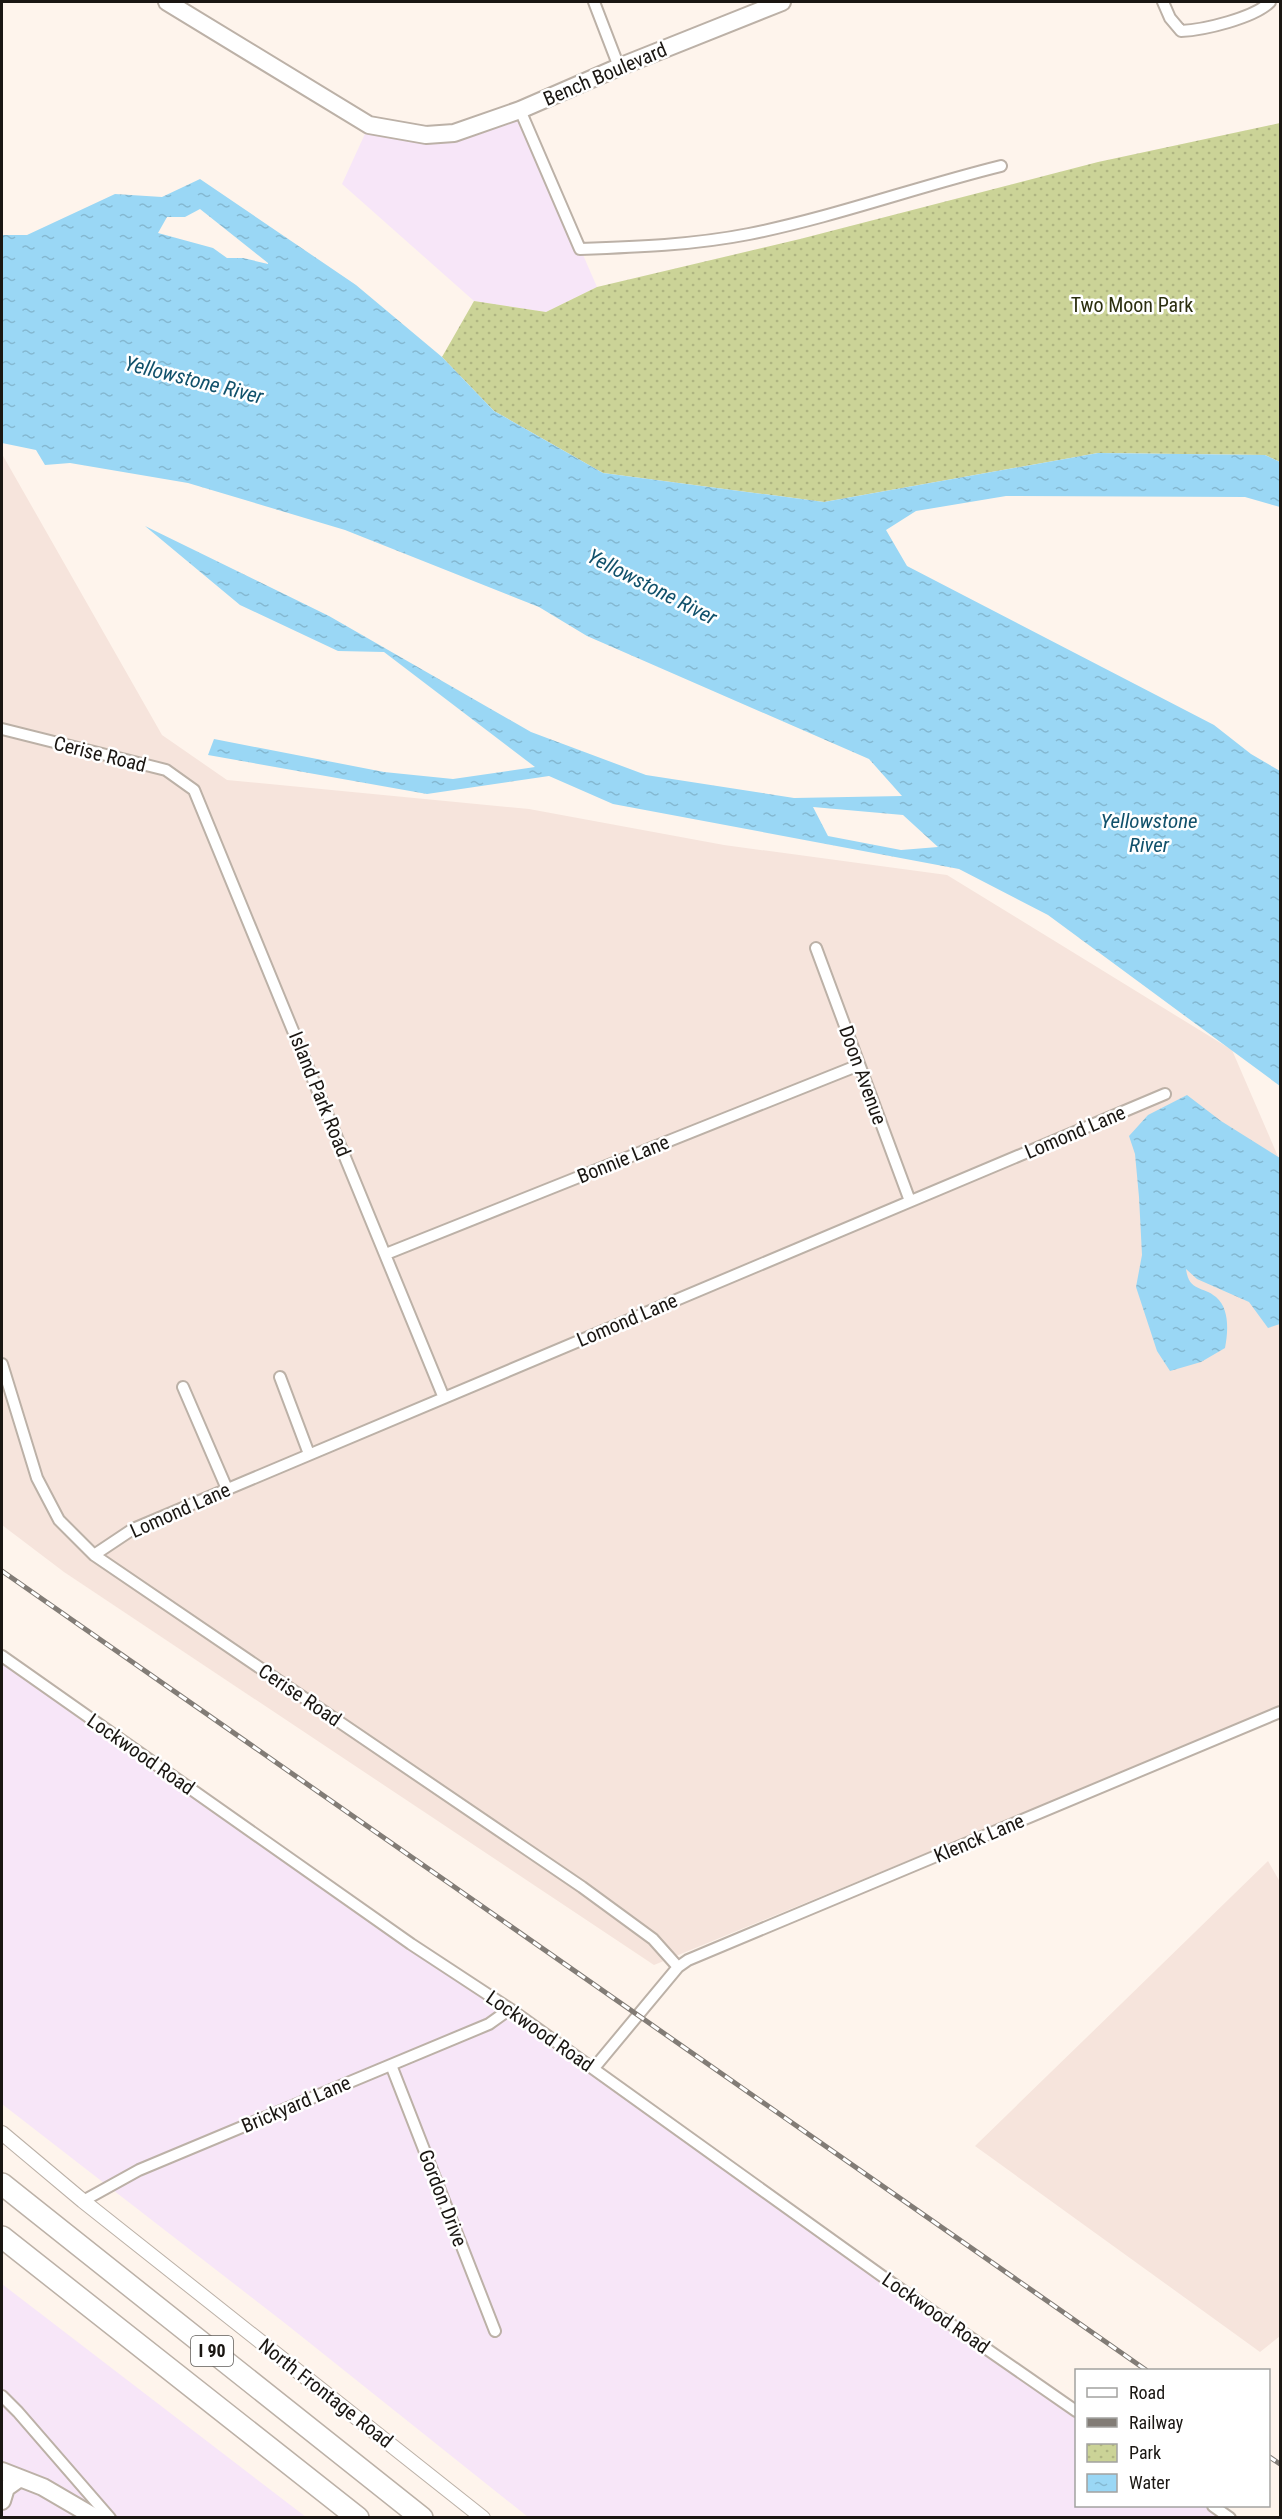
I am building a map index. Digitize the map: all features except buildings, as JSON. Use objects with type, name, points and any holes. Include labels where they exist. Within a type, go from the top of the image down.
[{"type":"highway","name":"I 90","points":[[2,2184],[422,2517]]},
{"type":"highway","name":"I 90","points":[[2,2237],[357,2517]]},
{"type":"main road","name":"Bench Boulevard","points":[[166,2],[369,125],[426,135],[454,133],[520,110],[619,67],[782,2]]},
{"type":"main road","points":[[2,2471],[43,2487],[96,2517]]},
{"type":"main road","points":[[3,2517],[2,2502],[6,2487],[20,2478]]},
{"type":"street","points":[[594,2],[619,67]]},
{"type":"street","points":[[1163,2],[1170,18],[1181,31],[1196,30],[1261,10],[1270,2]]},
{"type":"street","points":[[520,110],[580,249],[687,244],[749,234],[856,208],[927,184],[1001,166]]},
{"type":"street","name":"Cerise Road","points":[[2,729],[166,770],[194,790]]},
{"type":"street","name":"Island Park Road","points":[[194,790],[444,1398]]},
{"type":"street","name":"Doon Avenue","points":[[816,948],[910,1201]]},
{"type":"street","name":"Bonnie Lane","points":[[386,1254],[859,1065]]},
{"type":"street","name":"Lomond Lane","points":[[94,1555],[133,1529],[1165,1094]]},
{"type":"street","name":"Cerise Road","points":[[2,1364],[37,1478],[59,1520],[94,1555],[582,1887],[653,1939],[678,1966]]},
{"type":"street","points":[[280,1377],[309,1455]]},
{"type":"street","points":[[183,1388],[226,1489]]},
{"type":"street","name":"Lockwood Road","points":[[2,1656],[411,1944],[510,2009],[896,2286],[1075,2410]]},
{"type":"street","name":"Klenck Lane","points":[[678,1966],[1281,1712]]},
{"type":"street","points":[[594,2068],[678,1966]]},
{"type":"street","name":"Brickyard Lane","points":[[83,2201],[139,2170],[489,2024],[510,2009]]},
{"type":"street","name":"Gordon Drive","points":[[391,2065],[495,2331]]},
{"type":"street","name":"North Frontage Road","points":[[2,2133],[83,2201],[483,2517]]},
{"type":"street","points":[[2,2396],[110,2517]]},
{"type":"street","points":[[1216,2507],[1230,2517]]},
{"type":"shaded area","points":[[520,110],[597,287],[546,312],[474,301],[342,184],[369,125],[426,135]]},
{"type":"shaded area","points":[[2,454],[162,735],[227,780],[529,809],[724,845],[947,875],[1232,1050],[1280,1161],[1280,1708],[654,1965],[64,1572],[2,1525]]},
{"type":"shaded area","points":[[2,1655],[1075,2410],[1075,2507],[1215,2507],[1230,2517],[528,2517],[286,2324],[2,2104]]},
{"type":"shaded area","points":[[1268,1861],[1280,1882],[1280,2336],[1260,2352],[975,2146]]},
{"type":"shaded area","points":[[2,2284],[306,2517],[2,2517]]},
{"type":"green space","name":"Two Moon Park","points":[[1280,123],[1280,462],[1265,455],[1098,453],[824,502],[603,473],[494,411],[442,357],[474,301],[546,312],[597,287],[800,239],[1098,162]]},
{"type":"water","name":"Yellowstone River","points":[[200,179],[356,285],[442,357],[494,411],[603,473],[824,502],[1098,453],[1265,455],[1280,462],[1280,507],[1245,497],[1006,496],[916,511],[886,530],[907,566],[1214,725],[1251,754],[1280,771],[1280,1086],[1048,915],[959,869],[613,804],[549,776],[427,794],[208,755],[214,739],[384,772],[453,779],[535,767],[384,652],[338,651],[240,605],[145,526],[329,616],[531,732],[646,775],[794,798],[902,796],[869,759],[587,636],[539,607],[345,530],[188,483],[70,463],[45,465],[36,450],[2,443],[2,235],[27,235],[115,194],[162,197]],"holes":[[[200,209],[268,263],[268,264],[243,258],[227,258],[213,248],[158,233],[167,217],[185,217]],[[813,807],[903,815],[938,847],[901,850],[828,836]]]},
{"type":"water","points":[[1187,1095],[1221,1121],[1280,1158],[1280,1324],[1268,1328],[1249,1302],[1197,1279],[1186,1269],[1193,1285],[1221,1302],[1227,1321],[1226,1342],[1225,1348],[1201,1362],[1170,1371],[1157,1351],[1136,1287],[1142,1255],[1135,1154],[1129,1136],[1148,1115]]},
{"type":"railway","points":[[2,1571],[1145,2369]]},
{"type":"railway","points":[[1270,2457],[1280,2464]]}]
